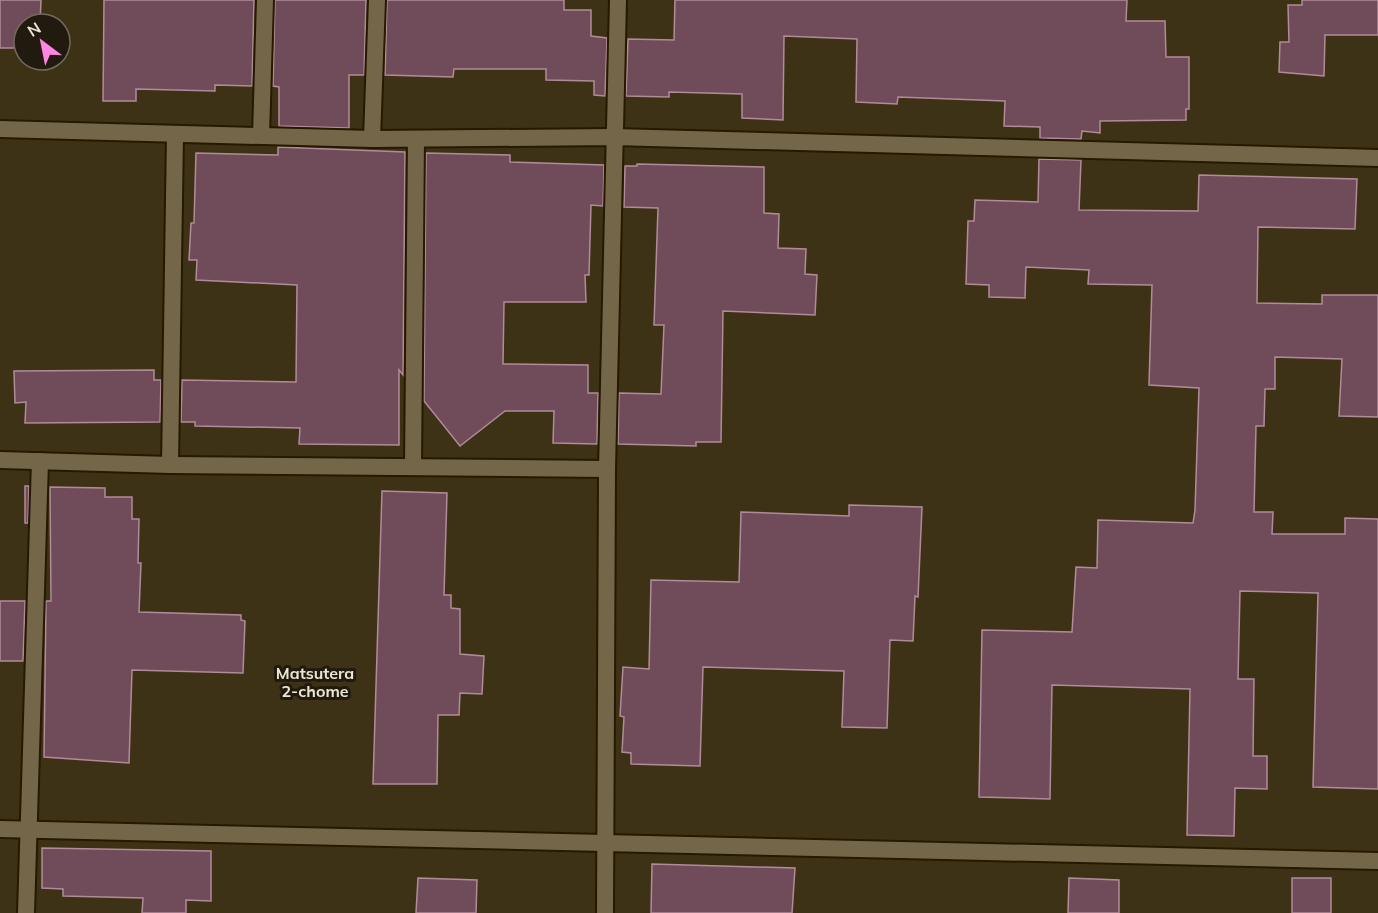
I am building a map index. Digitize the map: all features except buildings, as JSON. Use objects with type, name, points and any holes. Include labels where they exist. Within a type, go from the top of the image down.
[{"type":"street","points":[[261,136],[265,0]]},
{"type":"street","points":[[372,139],[377,0]]},
{"type":"street","points":[[604,913],[607,469],[618,0]]},
{"type":"street","points":[[0,129],[372,139],[614,137],[1378,158]]},
{"type":"street","points":[[170,465],[175,134]]},
{"type":"street","points":[[413,467],[416,139]]},
{"type":"street","points":[[0,460],[170,465],[607,469]]},
{"type":"street","points":[[26,913],[40,461]]},
{"type":"street","points":[[0,829],[1378,861]]},
{"type":"district","name":"Matsutera 2-chome","points":[[315,682]]}]
